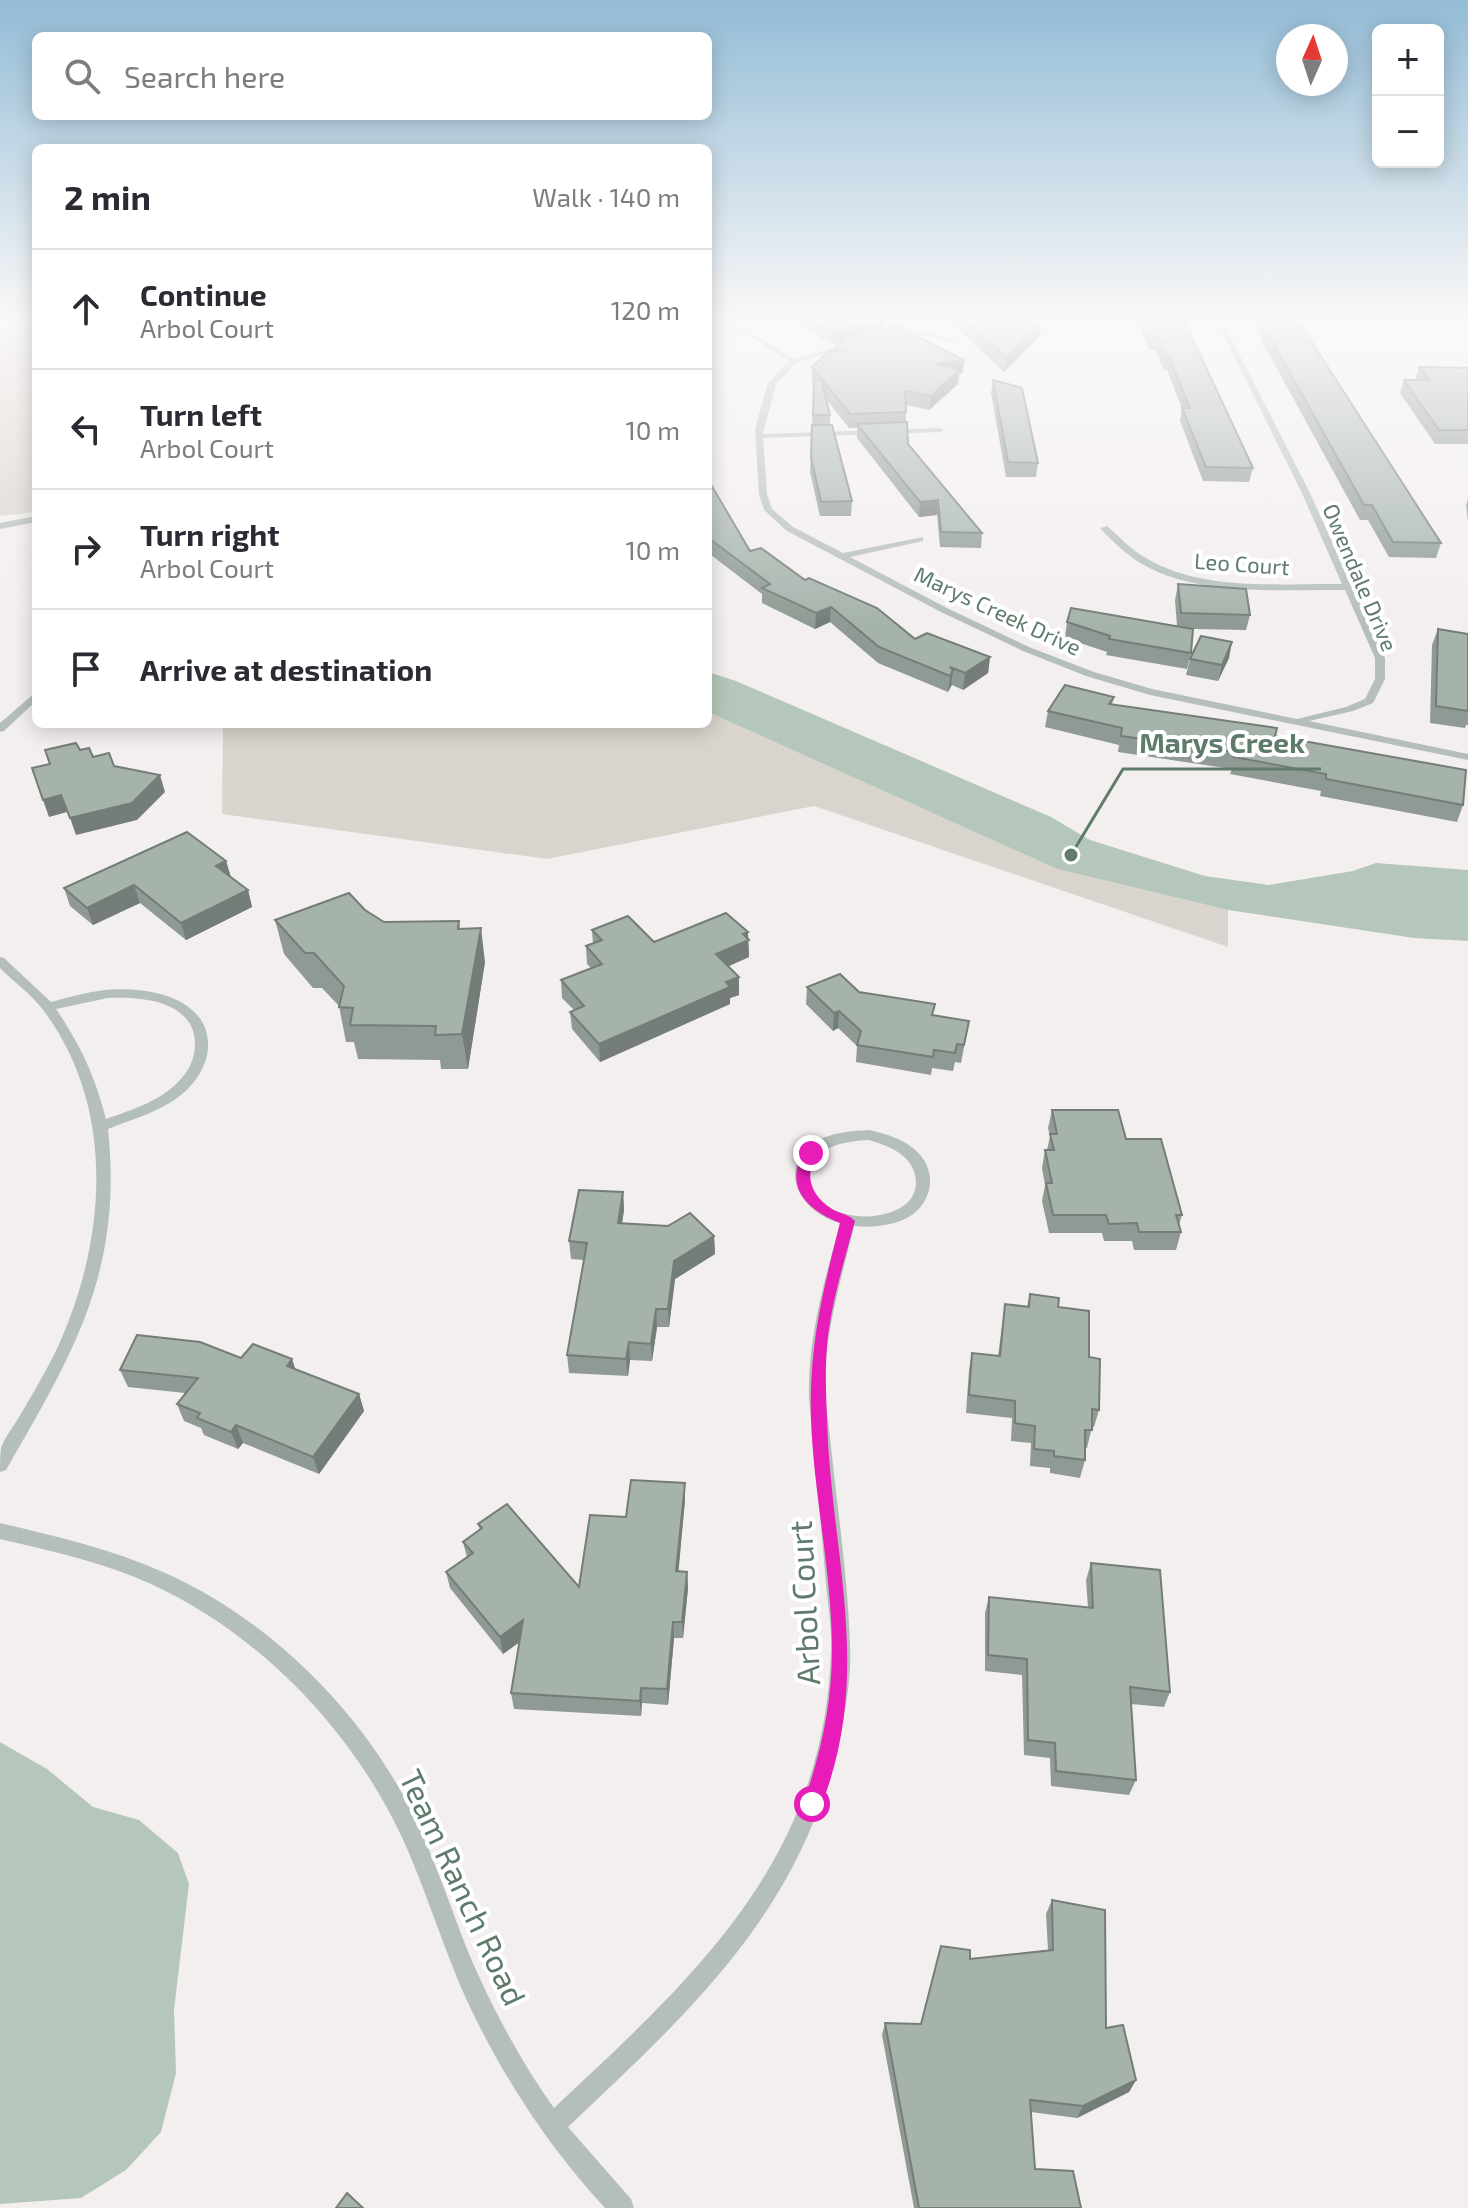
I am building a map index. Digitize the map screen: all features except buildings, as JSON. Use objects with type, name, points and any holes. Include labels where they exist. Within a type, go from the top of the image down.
[{"type":"street","name":"Marys Creek Drive","points":[[764,419],[760,436],[763,494],[768,510],[790,529],[958,617],[1090,674],[1150,692],[1468,757]]},
{"type":"street","name":"Owendale Drive","points":[[1269,419],[1305,491],[1345,587],[1380,658],[1380,679],[1369,701],[1298,721]]},
{"type":"street","points":[[760,436],[940,430]]},
{"type":"street","points":[[0,526],[32,520]]},
{"type":"street","name":"Leo Court","points":[[1104,528],[1143,561],[1183,577],[1246,584],[1345,587]]},
{"type":"street","points":[[842,556],[920,539]]},
{"type":"street","points":[[0,729],[32,699]]},
{"type":"street","points":[[0,961],[48,1007],[77,1055],[92,1089],[101,1126],[107,1181],[95,1264],[66,1346],[0,1465]]},
{"type":"street","points":[[48,1007],[103,995],[141,995],[182,1008],[199,1024],[202,1036],[199,1060],[182,1086],[155,1105],[101,1126]]},
{"type":"street","points":[[869,1135],[906,1148],[918,1161],[924,1176],[924,1186],[917,1201],[894,1218],[874,1223],[848,1221],[828,1213],[810,1199],[803,1184],[804,1164],[811,1153],[824,1142],[842,1136],[869,1135]]},
{"type":"street","name":"Arbol Court","points":[[553,2125],[678,2006],[737,1939],[773,1888],[826,1766],[839,1692],[841,1649],[817,1385],[825,1311],[848,1221]]},
{"type":"street","name":"Team Ranch Road","points":[[0,1531],[111,1560],[159,1578],[204,1603],[251,1636],[322,1702],[383,1781],[406,1824],[478,1998],[522,2078],[553,2125],[622,2208]]},
{"type":"shaded area","points":[[0,419],[32,419],[32,512],[0,516]]},
{"type":"shaded area","points":[[712,673],[1051,817],[1090,840],[1205,876],[1269,885],[1353,871],[1376,863],[1468,870],[1468,941],[1414,938],[1228,910],[1057,869],[712,714]]},
{"type":"shaded area","points":[[712,714],[1057,869],[1228,910],[1228,947],[814,806],[547,859],[222,814],[223,728],[712,728]]},
{"type":"shaded area","points":[[0,1742],[47,1769],[93,1807],[139,1820],[178,1853],[189,1884],[174,2010],[176,2073],[161,2132],[126,2170],[81,2198],[0,2204]]},
{"type":"place","name":"Marys Creek","points":[[1071,855]]},
{"type":"route","points":[[811,1153],[804,1164],[803,1184],[810,1199],[828,1213],[848,1221],[819,1348],[819,1421],[841,1649],[835,1725],[826,1766],[812,1804]]}]
